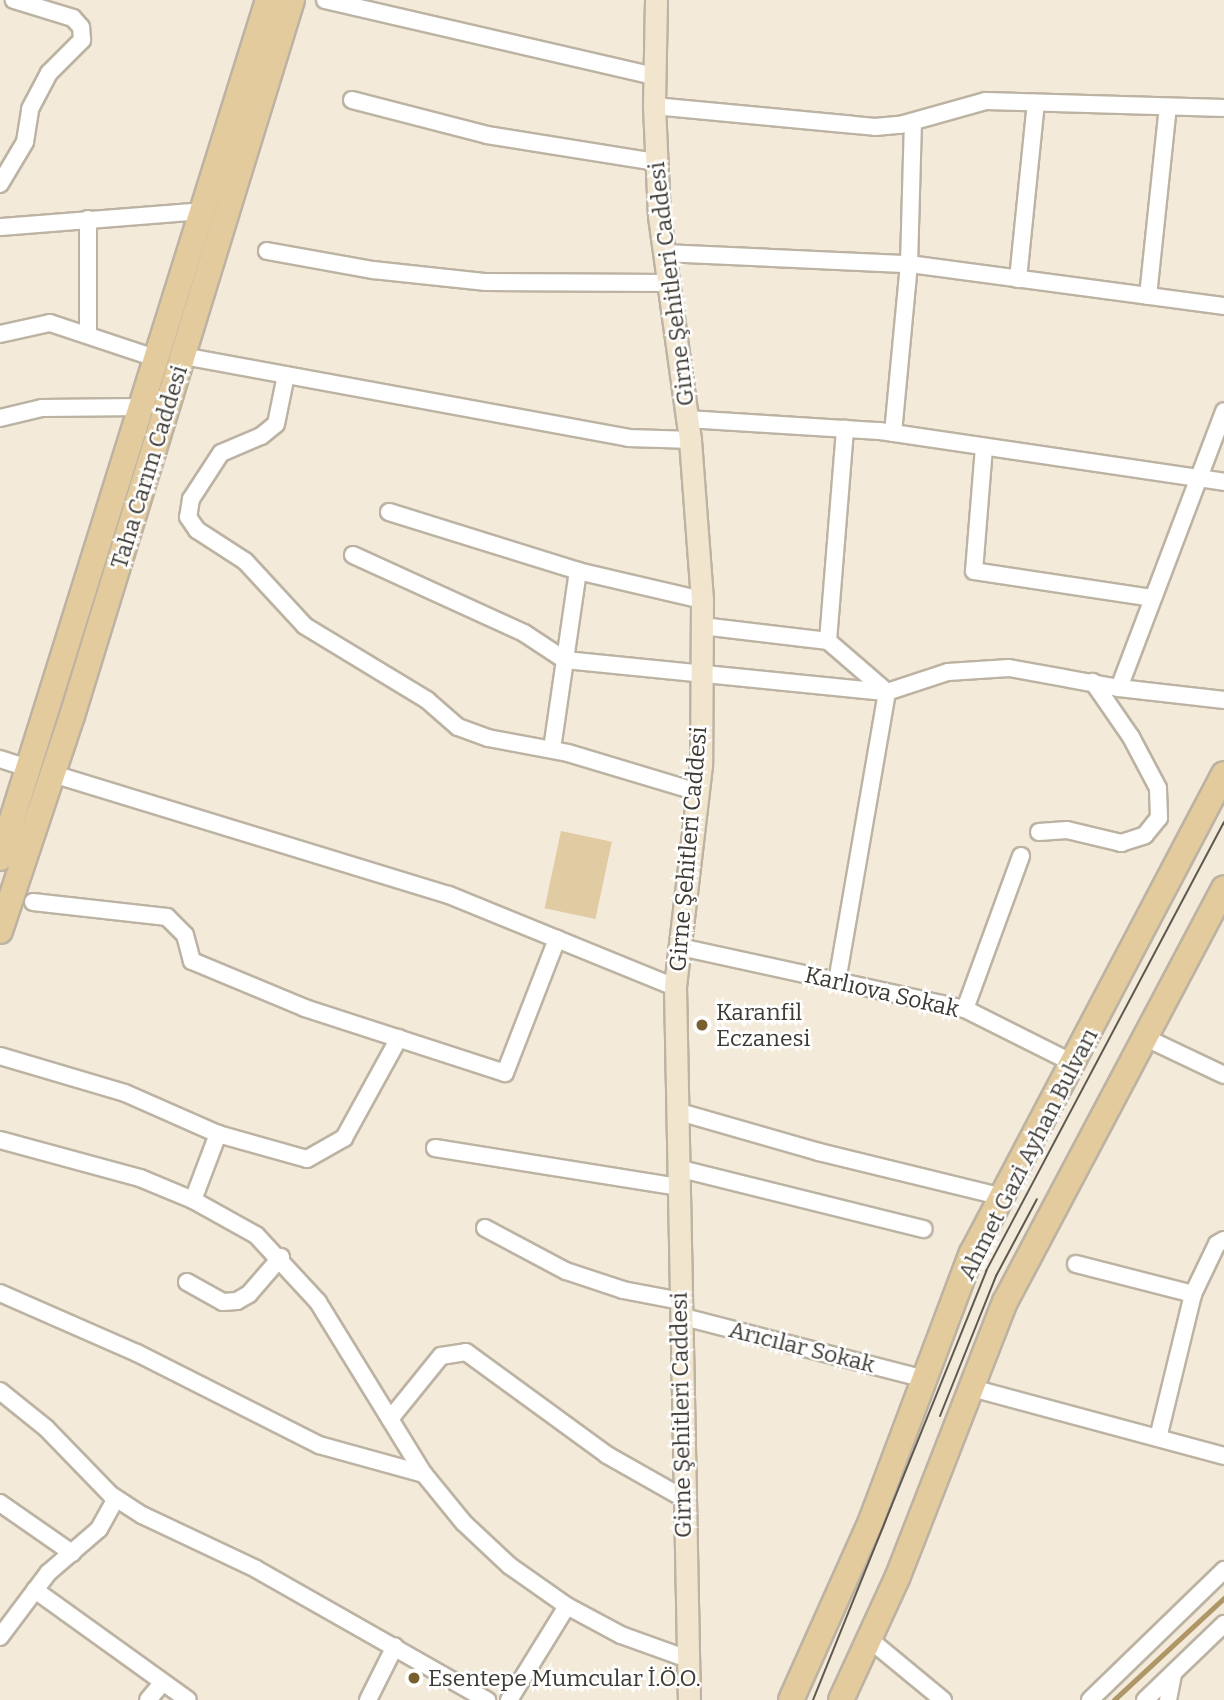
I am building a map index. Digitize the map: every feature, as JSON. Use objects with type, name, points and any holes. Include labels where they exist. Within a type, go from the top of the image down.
[{"type":"main road","name":"Taha Carım Caddesi","points":[[0,932],[41,771],[142,407],[268,0]]},
{"type":"main road","name":"Taha Carım Caddesi","points":[[0,858],[41,771],[183,356],[292,0]]},
{"type":"main road","name":"Ahmet Gazi Ayhan Bulvarı","points":[[791,1700],[851,1570],[972,1253],[1075,1063],[1224,774]]},
{"type":"main road","name":"Ahmet Gazi Ayhan Bulvarı","points":[[841,1700],[869,1639],[1005,1302],[1224,888]]},
{"type":"street","points":[[0,184],[25,142],[30,109],[50,73],[82,40],[81,27],[73,18],[14,0]]},
{"type":"street","points":[[325,0],[653,76]]},
{"type":"street","name":"Girne Şehitleri Caddesi","points":[[656,0],[653,76],[655,162],[666,283],[688,430],[702,600],[698,792],[675,987],[685,1658],[689,1700]]},
{"type":"street","points":[[352,100],[487,135],[655,162]]},
{"type":"street","points":[[654,106],[875,127],[913,122],[986,102],[1224,108]]},
{"type":"street","points":[[1018,279],[1036,103]]},
{"type":"street","points":[[1148,296],[1168,107]]},
{"type":"street","points":[[893,433],[909,264],[913,122]]},
{"type":"street","points":[[0,227],[203,211]]},
{"type":"street","points":[[88,219],[88,332]]},
{"type":"street","points":[[267,251],[373,270],[486,282],[666,283]]},
{"type":"street","points":[[663,253],[909,264],[1224,306]]},
{"type":"street","points":[[0,334],[50,323],[88,332],[158,359]]},
{"type":"street","points":[[183,356],[628,438],[688,430],[845,429],[893,433],[1224,482]]},
{"type":"street","points":[[286,375],[276,424],[261,436],[227,449],[212,463],[189,504],[193,526],[245,561],[305,626],[427,700],[458,727],[488,738],[552,749],[698,792]]},
{"type":"street","points":[[0,418],[41,408],[142,407]]},
{"type":"street","points":[[1119,688],[1195,479],[1224,411]]},
{"type":"street","points":[[828,641],[845,429]]},
{"type":"street","points":[[984,447],[974,571],[1152,597]]},
{"type":"street","points":[[389,512],[578,570],[702,600]]},
{"type":"street","points":[[353,555],[524,633],[565,660],[887,692],[928,677],[989,667],[1030,669],[1119,688],[1224,700]]},
{"type":"street","points":[[552,749],[578,570]]},
{"type":"street","points":[[702,626],[828,641],[887,692]]},
{"type":"street","points":[[1039,832],[1067,830],[1121,843],[1145,835],[1159,818],[1158,788],[1131,737],[1093,682]]},
{"type":"street","points":[[837,981],[887,692]]},
{"type":"street","points":[[0,759],[449,895],[675,987]]},
{"type":"street","points":[[965,1009],[1021,856]]},
{"type":"street","points":[[33,902],[167,917],[185,935],[192,961],[305,1008],[505,1073],[557,940]]},
{"type":"street","name":"Karlıova Sokak","points":[[680,947],[965,1009],[1075,1063]]},
{"type":"street","points":[[0,1056],[125,1093],[218,1134],[307,1158],[326,1152],[353,1129],[399,1038]]},
{"type":"street","points":[[1146,1038],[1224,1075]]},
{"type":"street","points":[[676,1111],[819,1152],[1003,1197]]},
{"type":"street","points":[[193,1200],[218,1134]]},
{"type":"street","points":[[0,1140],[106,1166],[193,1200],[239,1223],[281,1257],[318,1302],[424,1474],[487,1545],[567,1606],[621,1635],[685,1658]]},
{"type":"street","points":[[435,1148],[678,1178],[924,1229]]},
{"type":"street","name":"Arıcılar Sokak","points":[[485,1228],[566,1271],[680,1309],[925,1378]]},
{"type":"street","points":[[1158,1438],[1193,1294],[1217,1244],[1224,1240]]},
{"type":"street","points":[[187,1282],[223,1302],[237,1301],[249,1294],[281,1257]]},
{"type":"street","points":[[1076,1264],[1193,1294]]},
{"type":"street","points":[[0,1293],[137,1353],[319,1445],[424,1474]]},
{"type":"street","points":[[390,1419],[441,1356],[466,1352],[607,1455],[683,1498]]},
{"type":"street","points":[[971,1388],[1224,1456]]},
{"type":"street","points":[[0,1391],[46,1428],[116,1498],[396,1646],[486,1700]]},
{"type":"street","points":[[0,1637],[35,1590],[99,1529],[116,1498]]},
{"type":"street","points":[[0,1503],[72,1553]]},
{"type":"street","points":[[1090,1700],[1224,1570]]},
{"type":"street","points":[[35,1590],[188,1700]]},
{"type":"street","points":[[509,1700],[567,1606]]},
{"type":"street","points":[[1145,1700],[1224,1624]]},
{"type":"street","points":[[869,1639],[943,1700]]},
{"type":"street","points":[[368,1700],[396,1646]]},
{"type":"street","points":[[1168,1700],[1174,1674]]},
{"type":"street","points":[[148,1700],[163,1682]]},
{"type":"shaded area","points":[[561,831],[612,842],[595,919],[545,908]]},
{"type":"waterway","points":[[1114,1700],[1224,1598]]},
{"type":"tram line","points":[[813,1700],[986,1271],[1224,822]]},
{"type":"tram line","points":[[940,1416],[996,1276],[1037,1199]]},
{"type":"place","name":"Karanfil Eczanesi","points":[[702,1025]]},
{"type":"place","name":"Esentepe Mumcular İ.Ö.O.","points":[[414,1678]]}]
